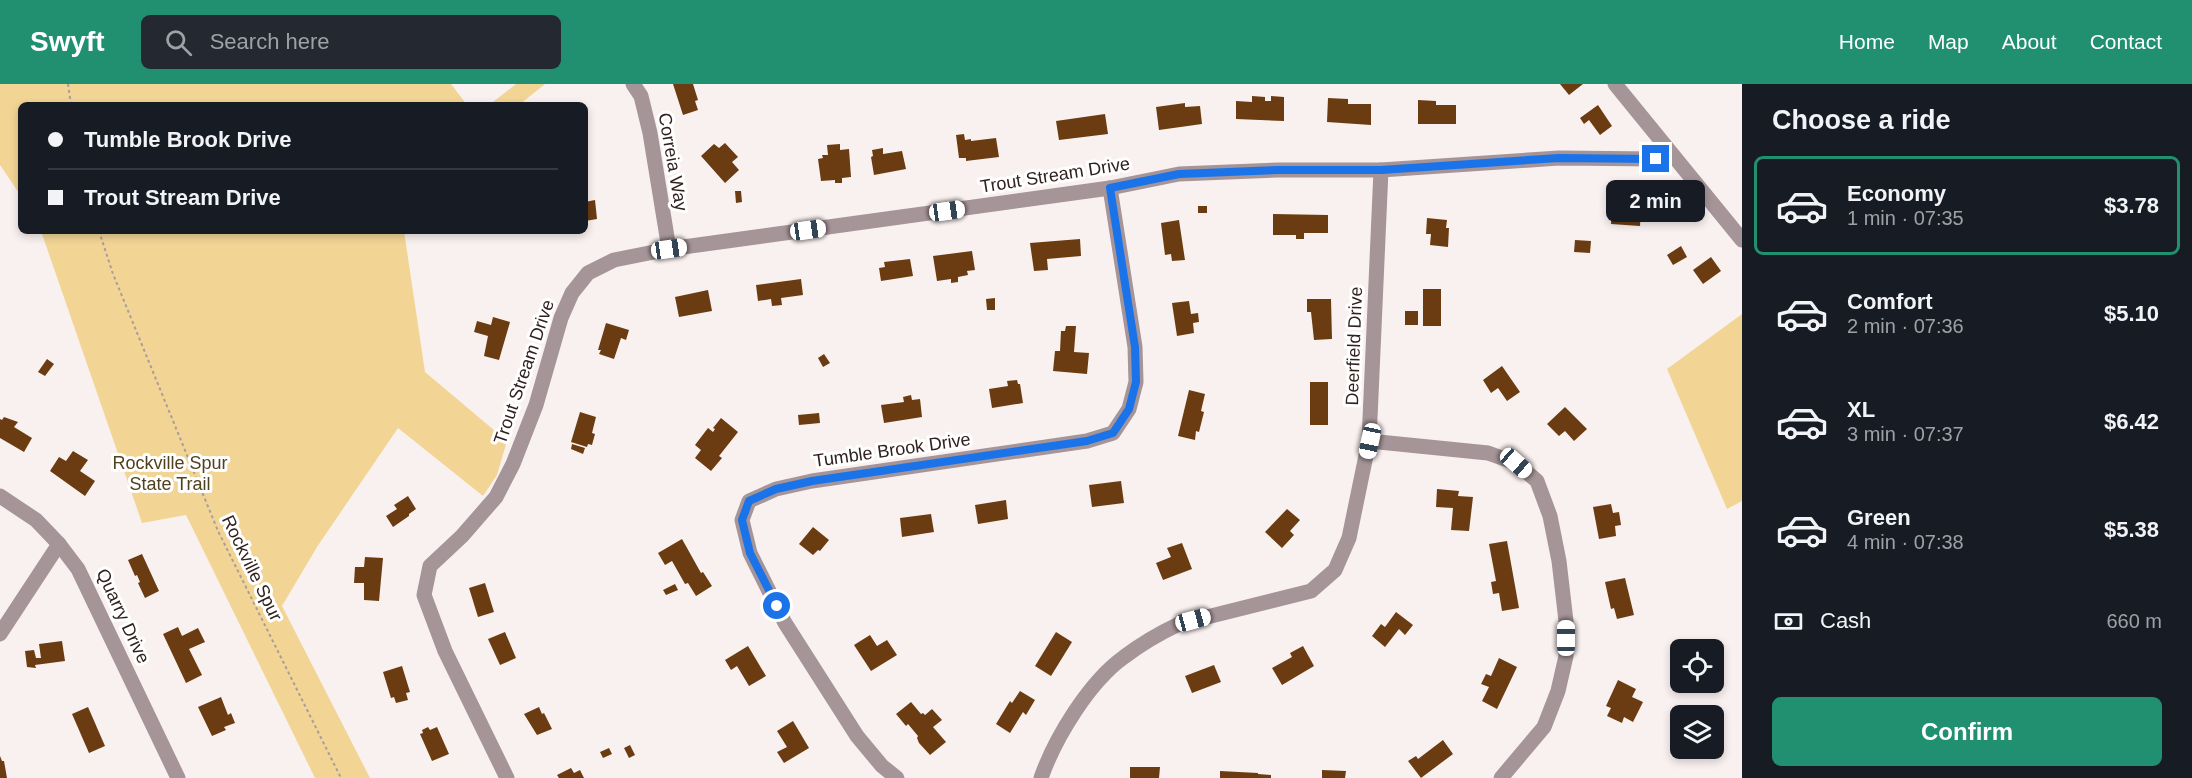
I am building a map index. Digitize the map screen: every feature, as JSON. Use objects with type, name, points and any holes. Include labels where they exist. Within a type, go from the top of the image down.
[{"type":"street","name":"Correia Way","points":[[633,84],[641,96],[650,133],[669,249]]},
{"type":"street","points":[[1615,84],[1742,240]]},
{"type":"street","name":"Trout Stream Drive","points":[[507,778],[445,651],[424,595],[430,566],[462,536],[496,497],[513,464],[536,405],[561,318],[572,293],[588,273],[614,260],[669,249],[1110,188],[1179,174],[1278,170],[1381,170],[1559,158],[1656,159],[1670,153]]},
{"type":"street","name":"Deerfield Drive","points":[[1041,778],[1059,741],[1084,700],[1103,676],[1123,657],[1160,633],[1179,624],[1311,591],[1335,570],[1349,538],[1370,441],[1381,170]]},
{"type":"street","name":"Tumble Brook Drive","points":[[897,778],[882,766],[857,736],[785,623],[750,553],[742,520],[749,501],[776,489],[812,481],[1087,441],[1113,433],[1129,409],[1136,382],[1135,347],[1110,188]]},
{"type":"street","points":[[1370,441],[1488,453],[1516,463],[1537,481],[1550,516],[1559,561],[1566,621],[1566,656],[1558,691],[1544,727],[1501,778]]},
{"type":"street","name":"Quarry Drive","points":[[0,496],[36,520],[60,544],[78,569],[178,778]]},
{"type":"street","points":[[0,634],[60,544]]},
{"type":"path","points":[[68,84],[71,102]]},
{"type":"path","name":"Rockville Spur","points":[[100,234],[113,274],[218,531],[341,778]]},
{"type":"green space","points":[[0,84],[451,84],[465,102],[18,102],[18,192],[0,165]]},
{"type":"green space","points":[[516,84],[545,84],[523,102],[493,102]]},
{"type":"green space","name":"Rockville Spur State Trail","points":[[42,234],[404,234],[425,372],[507,441],[497,475],[483,496],[398,428],[317,547],[282,606],[370,778],[315,778],[186,515],[142,523]]},
{"type":"green space","points":[[1742,314],[1742,501],[1727,509],[1667,369]]},
{"type":"building","points":[[673,84],[693,84],[698,100],[695,101],[698,110],[683,115]]},
{"type":"building","points":[[1560,84],[1583,84],[1569,95]]},
{"type":"building","points":[[1252,96],[1265,97],[1265,101],[1271,101],[1271,96],[1284,97],[1284,121],[1236,119],[1236,101],[1252,102]]},
{"type":"building","points":[[1328,98],[1348,99],[1348,104],[1371,104],[1371,125],[1327,122]]},
{"type":"building","points":[[1418,100],[1436,101],[1436,105],[1456,105],[1456,124],[1418,124]]},
{"type":"building","points":[[1185,103],[1185,107],[1200,106],[1202,124],[1159,130],[1156,107]]},
{"type":"building","points":[[1598,105],[1612,126],[1600,135],[1589,120],[1584,124],[1580,118]]},
{"type":"building","points":[[1105,114],[1108,134],[1059,140],[1056,121]]},
{"type":"building","points":[[964,134],[965,140],[971,139],[971,141],[996,138],[999,157],[966,161],[966,158],[959,158],[956,135]]},
{"type":"building","points":[[725,143],[738,157],[732,162],[739,170],[725,183],[701,156],[714,144],[719,148]]},
{"type":"building","points":[[840,144],[840,150],[849,149],[851,177],[842,178],[842,183],[835,183],[835,180],[821,181],[818,159],[823,158],[822,155],[828,155],[827,145]]},
{"type":"building","points":[[883,148],[883,154],[902,151],[906,169],[874,175],[872,150]]},
{"type":"building","points":[[735,191],[741,191],[742,202],[736,203]]},
{"type":"building","points":[[595,200],[597,219],[588,220],[588,201]]},
{"type":"building","points":[[1612,204],[1641,206],[1640,226],[1611,224]]},
{"type":"building","points":[[1198,206],[1207,206],[1207,213],[1198,213]]},
{"type":"building","points":[[1273,214],[1328,215],[1328,233],[1304,233],[1304,239],[1296,239],[1296,235],[1273,235]]},
{"type":"building","points":[[1427,218],[1447,220],[1448,247],[1430,245],[1431,234],[1426,234]]},
{"type":"building","points":[[1179,220],[1185,260],[1172,261],[1171,254],[1165,255],[1161,223]]},
{"type":"building","points":[[1080,239],[1081,256],[1047,259],[1048,270],[1034,271],[1030,243]]},
{"type":"building","points":[[1575,240],[1591,241],[1590,253],[1574,252]]},
{"type":"building","points":[[1681,246],[1687,257],[1673,265],[1667,255]]},
{"type":"building","points":[[972,251],[975,270],[967,271],[968,275],[958,277],[958,282],[951,283],[951,279],[937,281],[933,256]]},
{"type":"building","points":[[1711,257],[1721,271],[1703,284],[1693,270]]},
{"type":"building","points":[[910,259],[913,276],[881,281],[879,268],[885,267],[884,262]]},
{"type":"building","points":[[801,279],[803,295],[781,298],[782,305],[772,306],[771,299],[758,301],[756,285]]},
{"type":"building","points":[[1423,289],[1441,289],[1441,326],[1423,326]]},
{"type":"building","points":[[708,290],[712,311],[679,317],[675,297]]},
{"type":"building","points":[[995,298],[995,310],[987,310],[986,299]]},
{"type":"building","points":[[1307,299],[1331,299],[1332,339],[1314,340],[1311,312],[1307,312]]},
{"type":"building","points":[[1189,301],[1191,314],[1198,313],[1199,322],[1193,323],[1194,333],[1177,336],[1172,303]]},
{"type":"building","points":[[1405,311],[1418,311],[1418,325],[1405,325]]},
{"type":"building","points":[[493,317],[510,322],[499,360],[484,356],[488,336],[474,332],[477,321],[491,325]]},
{"type":"building","points":[[606,323],[629,330],[626,340],[621,338],[614,359],[599,354],[601,350],[598,350]]},
{"type":"building","points":[[1066,326],[1076,326],[1074,352],[1089,353],[1087,374],[1053,371],[1055,351],[1060,351],[1061,331],[1065,331]]},
{"type":"building","points":[[824,354],[830,363],[823,367],[818,358]]},
{"type":"building","points":[[47,359],[54,364],[45,376],[38,372]]},
{"type":"building","points":[[1502,366],[1520,392],[1507,401],[1498,388],[1491,393],[1483,380]]},
{"type":"building","points":[[1017,380],[1020,384],[1023,403],[992,408],[989,389],[1008,386],[1007,381]]},
{"type":"building","points":[[1310,382],[1328,382],[1328,425],[1310,425]]},
{"type":"building","points":[[1189,390],[1205,394],[1201,411],[1204,412],[1199,432],[1196,431],[1195,440],[1178,436]]},
{"type":"building","points":[[911,395],[912,400],[920,399],[922,417],[884,423],[881,405],[904,402],[903,397]]},
{"type":"building","points":[[1565,407],[1587,429],[1574,441],[1565,431],[1559,436],[1547,424]]},
{"type":"building","points":[[580,412],[596,417],[592,445],[588,444],[587,447],[571,442]]},
{"type":"building","points":[[819,413],[820,423],[799,425],[798,415]]},
{"type":"building","points":[[4,417],[18,422],[14,427],[32,438],[24,452],[0,438],[0,419]]},
{"type":"building","points":[[721,418],[738,432],[719,456],[722,458],[711,471],[695,458],[701,450],[695,445],[708,428],[713,432],[715,429],[713,428]]},
{"type":"building","points":[[572,444],[585,448],[583,454],[571,449]]},
{"type":"building","points":[[73,451],[88,460],[80,471],[95,481],[85,496],[50,471],[59,457],[66,461]]},
{"type":"building","points":[[1121,481],[1124,503],[1092,507],[1089,485]]},
{"type":"building","points":[[1437,489],[1459,491],[1458,496],[1473,497],[1469,531],[1451,530],[1453,508],[1436,507]]},
{"type":"building","points":[[408,496],[416,509],[393,527],[386,516],[397,509],[394,505]]},
{"type":"building","points":[[1006,500],[1008,519],[978,524],[975,505]]},
{"type":"building","points":[[1611,504],[1613,513],[1619,512],[1621,525],[1615,526],[1616,536],[1599,539],[1593,507]]},
{"type":"building","points":[[1287,509],[1300,520],[1290,531],[1294,535],[1282,548],[1265,532]]},
{"type":"building","points":[[931,514],[934,532],[902,537],[900,518]]},
{"type":"building","points":[[813,527],[829,540],[820,551],[818,550],[813,555],[799,544]]},
{"type":"building","points":[[682,539],[701,573],[703,572],[712,586],[696,596],[688,583],[685,584],[672,561],[665,565],[658,553]]},
{"type":"building","points":[[1507,541],[1519,608],[1502,611],[1499,593],[1493,594],[1491,582],[1496,581],[1489,544]]},
{"type":"building","points":[[1182,543],[1192,569],[1163,580],[1156,563],[1171,557],[1167,548]]},
{"type":"building","points":[[142,554],[159,591],[145,598],[137,575],[135,576],[128,560]]},
{"type":"building","points":[[365,557],[383,558],[379,601],[364,600],[364,583],[354,583],[355,567],[364,567]]},
{"type":"building","points":[[1625,578],[1634,615],[1617,619],[1614,608],[1611,609],[1605,582]]},
{"type":"building","points":[[485,583],[494,612],[478,617],[469,588]]},
{"type":"building","points":[[675,584],[678,590],[666,595],[663,590]]},
{"type":"building","points":[[1396,612],[1413,625],[1405,635],[1399,629],[1385,647],[1372,636],[1381,624],[1385,627]]},
{"type":"building","points":[[178,627],[182,636],[198,628],[205,642],[189,649],[202,675],[186,683],[163,634]]},
{"type":"building","points":[[505,632],[516,658],[500,665],[488,639]]},
{"type":"building","points":[[1056,632],[1072,642],[1051,676],[1035,666]]},
{"type":"building","points":[[870,635],[877,646],[887,640],[897,655],[871,671],[854,645]]},
{"type":"building","points":[[62,641],[65,661],[35,665],[36,668],[27,667],[25,651],[34,650],[36,658],[41,658],[39,644]]},
{"type":"building","points":[[748,646],[766,676],[749,686],[737,666],[731,670],[725,660]]},
{"type":"building","points":[[1303,646],[1314,666],[1282,685],[1272,668],[1292,657],[1290,653]]},
{"type":"building","points":[[1499,658],[1517,667],[1497,709],[1482,701],[1489,687],[1481,684],[1486,674],[1491,676]]},
{"type":"building","points":[[1214,665],[1221,682],[1192,693],[1185,676]]},
{"type":"building","points":[[402,666],[410,692],[406,693],[408,700],[396,703],[394,697],[391,698],[383,672]]},
{"type":"building","points":[[1618,680],[1636,689],[1632,697],[1643,702],[1633,722],[1624,717],[1622,723],[1607,716],[1611,708],[1606,706]]},
{"type":"building","points":[[1020,691],[1035,700],[1026,715],[1023,712],[1010,733],[996,724],[1010,701],[1012,703]]},
{"type":"building","points":[[221,697],[228,715],[231,713],[235,723],[224,727],[226,730],[212,736],[198,707]]},
{"type":"building","points":[[911,702],[921,714],[925,715],[932,709],[942,720],[933,727],[946,742],[930,755],[919,743],[918,736],[896,714]]},
{"type":"building","points":[[88,707],[105,746],[89,753],[72,714]]},
{"type":"building","points":[[539,707],[552,729],[537,735],[524,714]]},
{"type":"building","points":[[793,721],[809,748],[784,763],[777,752],[787,747],[777,731]]},
{"type":"building","points":[[428,727],[430,730],[437,727],[449,754],[432,761],[420,734]]},
{"type":"building","points":[[1443,740],[1453,754],[1421,778],[1408,761],[1416,756],[1418,759]]},
{"type":"building","points":[[630,745],[635,755],[629,758],[624,748]]},
{"type":"building","points":[[609,748],[612,754],[603,758],[600,752]]},
{"type":"building","points":[[0,756],[4,761],[7,778],[0,778]]},
{"type":"building","points":[[1130,767],[1160,767],[1159,778],[1130,778]]},
{"type":"building","points":[[571,768],[574,773],[580,770],[584,778],[559,778],[557,775]]},
{"type":"building","points":[[1322,770],[1346,771],[1345,778],[1322,778]]},
{"type":"building","points":[[1220,771],[1258,773],[1271,775],[1271,778],[1220,778]]},
{"type":"route","points":[[777,606],[750,553],[742,520],[749,501],[776,489],[812,481],[1087,441],[1113,433],[1129,409],[1136,382],[1135,347],[1110,188],[1179,174],[1278,170],[1381,170],[1559,158],[1656,159]]}]
